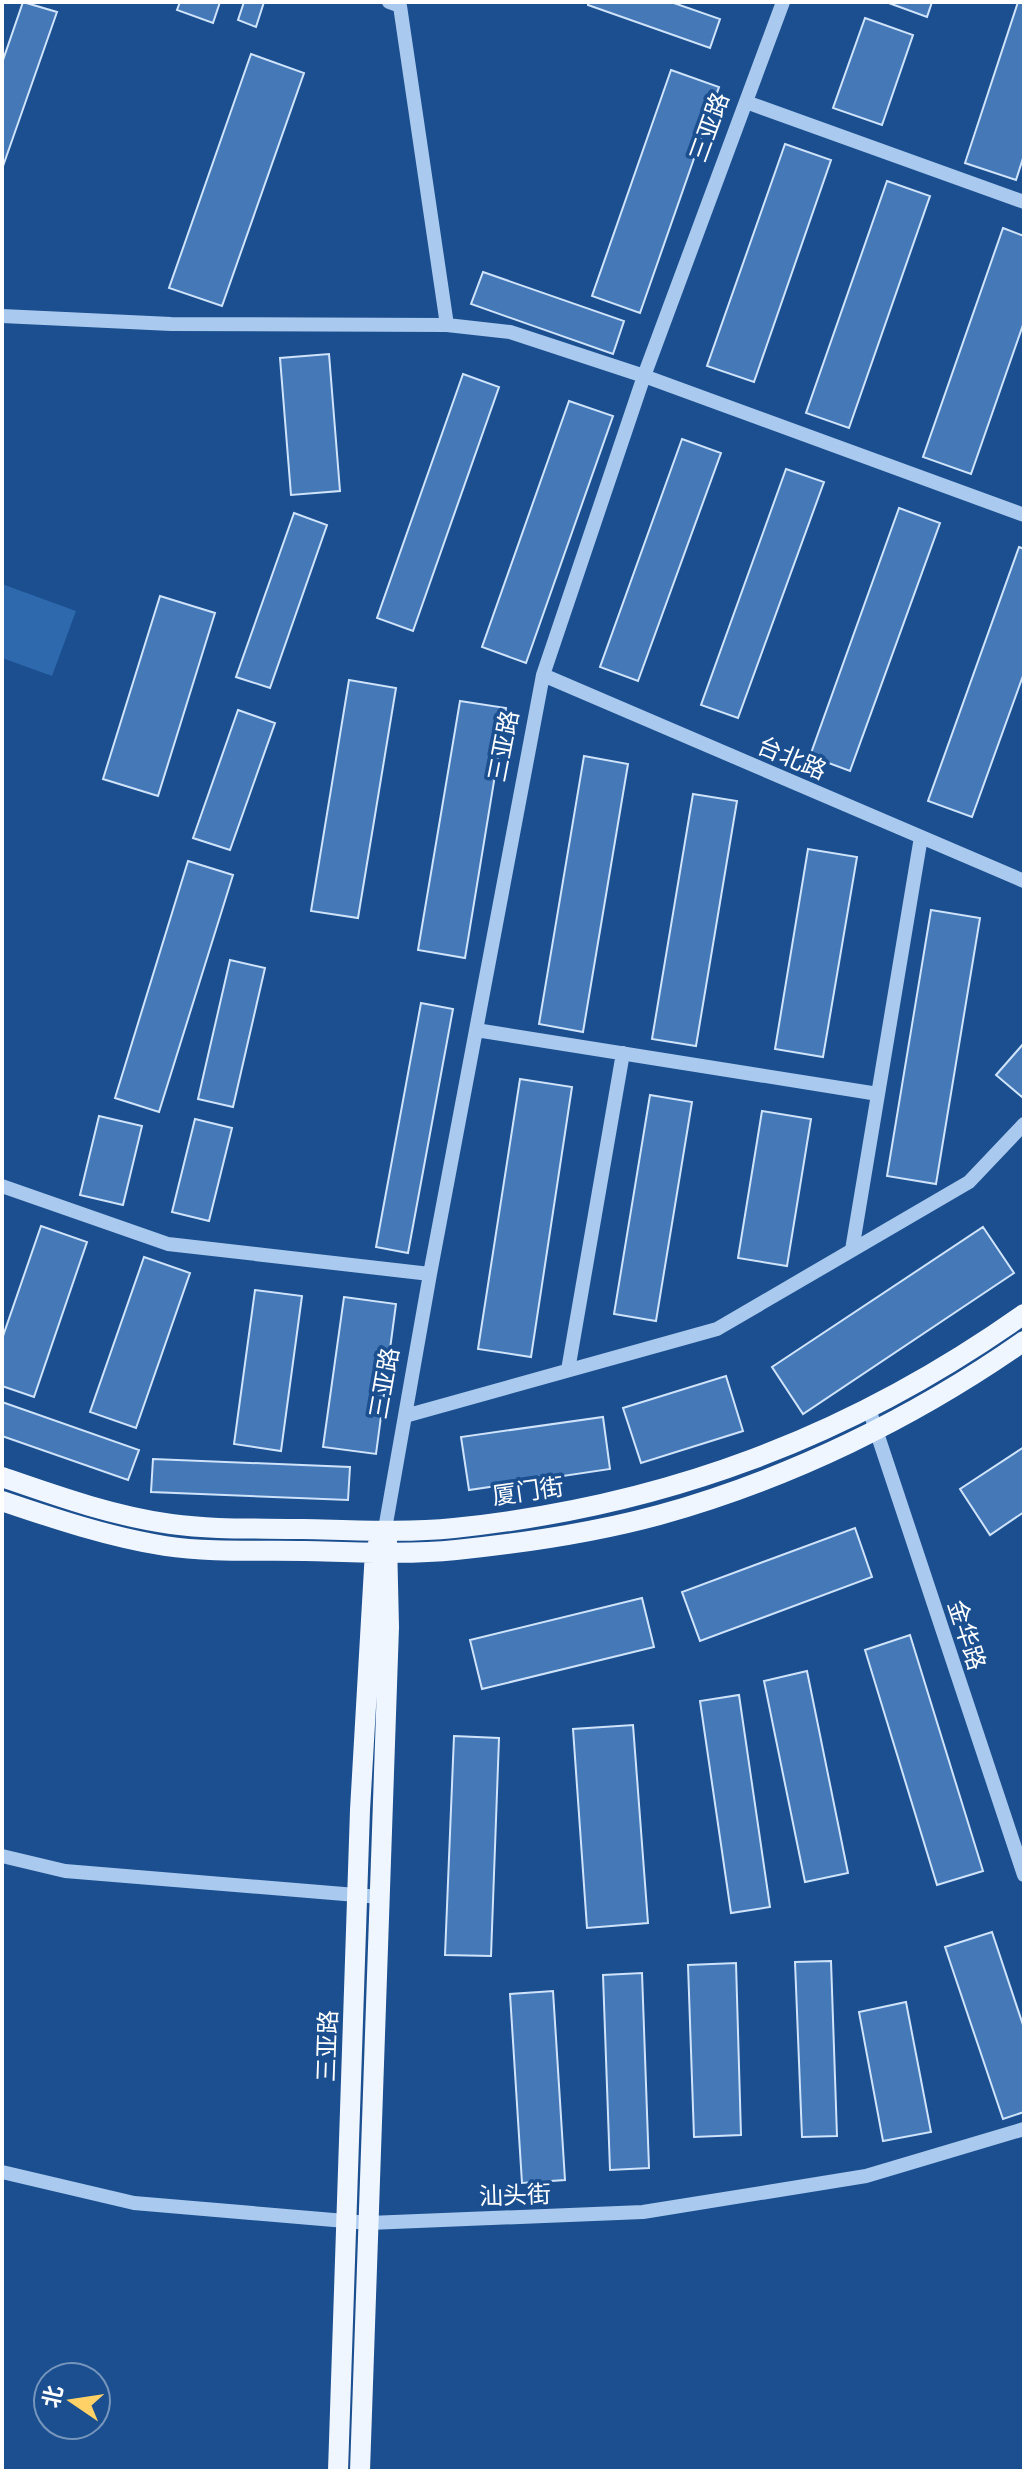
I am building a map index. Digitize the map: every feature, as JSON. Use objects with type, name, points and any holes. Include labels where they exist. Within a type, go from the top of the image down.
[{"type":"main road","name":"厦门街","points":[[6,1478],[112,1512],[170,1524],[211,1527],[452,1528],[588,1509],[654,1493],[747,1461],[849,1420],[965,1355],[1024,1314]]},
{"type":"main road","name":"厦门街","points":[[2,1502],[107,1534],[167,1546],[225,1550],[453,1550],[592,1530],[660,1514],[755,1482],[874,1431],[977,1374],[1024,1341]]},
{"type":"main road","name":"三亚路","points":[[360,2471],[358,1897],[385,1529]]},
{"type":"main road","name":"三亚路","points":[[338,2471],[380,1897],[389,1627],[382,1551]]},
{"type":"street","points":[[389,2],[400,6],[447,325]]},
{"type":"street","name":"三亚路","points":[[385,1529],[543,675],[644,376],[783,2]]},
{"type":"street","points":[[746,102],[1024,202]]},
{"type":"street","points":[[2,316],[171,324],[447,325],[510,332],[644,376],[1024,515]]},
{"type":"street","name":"台北路","points":[[543,675],[1024,881]]},
{"type":"street","points":[[852,1250],[921,837]]},
{"type":"street","points":[[476,1030],[878,1094]]},
{"type":"street","points":[[568,1370],[623,1053]]},
{"type":"street","points":[[405,1416],[717,1329],[969,1182],[1024,1124]]},
{"type":"street","points":[[2,1186],[168,1244],[430,1274]]},
{"type":"street","name":"金华路","points":[[869,1409],[1024,1875]]},
{"type":"street","points":[[2,1502],[6,1478]]},
{"type":"street","points":[[2,1856],[65,1871],[380,1897]]},
{"type":"street","name":"汕头街","points":[[2,2172],[134,2203],[358,2222],[643,2212],[866,2176],[1024,2129]]},
{"type":"shaded area","points":[[2,584],[76,611],[52,676],[2,658]]},
{"type":"building","points":[[23,2],[57,12],[2,169],[2,63]]},
{"type":"building","points":[[180,2],[220,2],[213,23],[177,10]]},
{"type":"building","points":[[244,2],[264,2],[256,27],[238,20]]},
{"type":"building","points":[[588,2],[671,2],[720,19],[710,48],[588,5]]},
{"type":"building","points":[[886,2],[932,2],[927,17]]},
{"type":"building","points":[[1018,2],[1024,2],[1024,155],[1016,180],[965,163]]},
{"type":"building","points":[[865,18],[913,35],[882,125],[833,108]]},
{"type":"building","points":[[251,54],[304,73],[222,306],[169,288]]},
{"type":"building","points":[[671,70],[719,87],[640,313],[592,296]]},
{"type":"building","points":[[785,144],[831,160],[754,382],[707,366]]},
{"type":"building","points":[[887,181],[930,196],[849,428],[806,413]]},
{"type":"building","points":[[1003,228],[1024,236],[1024,322],[971,474],[923,457]]},
{"type":"building","points":[[483,272],[624,321],[613,354],[471,304]]},
{"type":"building","points":[[329,354],[340,491],[291,495],[280,358]]},
{"type":"building","points":[[463,374],[499,387],[413,631],[377,618]]},
{"type":"building","points":[[569,401],[613,416],[526,663],[482,647]]},
{"type":"building","points":[[682,439],[721,453],[638,681],[600,667]]},
{"type":"building","points":[[786,469],[824,482],[738,718],[701,705]]},
{"type":"building","points":[[899,508],[940,523],[850,771],[810,756]]},
{"type":"building","points":[[294,513],[327,525],[270,688],[236,677]]},
{"type":"building","points":[[1019,547],[1024,549],[1024,673],[972,817],[928,801]]},
{"type":"building","points":[[160,596],[215,613],[158,796],[103,779]]},
{"type":"building","points":[[349,680],[396,688],[358,918],[311,911]]},
{"type":"building","points":[[460,701],[506,708],[465,958],[418,950]]},
{"type":"building","points":[[238,710],[275,723],[230,850],[193,838]]},
{"type":"building","points":[[584,756],[628,764],[583,1032],[539,1024]]},
{"type":"building","points":[[693,794],[737,801],[696,1046],[652,1039]]},
{"type":"building","points":[[808,849],[857,857],[823,1057],[775,1049]]},
{"type":"building","points":[[188,861],[233,875],[159,1112],[115,1098]]},
{"type":"building","points":[[931,910],[980,918],[936,1184],[887,1176]]},
{"type":"building","points":[[230,960],[265,968],[233,1107],[198,1099]]},
{"type":"building","points":[[421,1003],[453,1009],[408,1253],[376,1247]]},
{"type":"building","points":[[1024,1043],[1024,1094],[1022,1097],[996,1075]]},
{"type":"building","points":[[520,1079],[572,1087],[531,1357],[478,1349]]},
{"type":"building","points":[[650,1095],[692,1102],[656,1321],[614,1314]]},
{"type":"building","points":[[762,1111],[811,1119],[787,1266],[738,1258]]},
{"type":"building","points":[[99,1116],[142,1126],[123,1205],[80,1195]]},
{"type":"building","points":[[195,1119],[232,1128],[209,1221],[172,1212]]},
{"type":"building","points":[[41,1226],[87,1242],[34,1397],[2,1386],[2,1339]]},
{"type":"building","points":[[983,1227],[1014,1273],[803,1414],[772,1367]]},
{"type":"building","points":[[144,1257],[190,1273],[136,1428],[90,1412]]},
{"type":"building","points":[[255,1290],[302,1296],[281,1451],[234,1444]]},
{"type":"building","points":[[344,1297],[396,1304],[376,1454],[323,1447]]},
{"type":"building","points":[[726,1376],[743,1431],[641,1463],[623,1408]]},
{"type":"building","points":[[2,1402],[139,1450],[128,1480],[2,1436]]},
{"type":"building","points":[[603,1417],[610,1469],[469,1490],[461,1437]]},
{"type":"building","points":[[1024,1447],[1024,1512],[990,1535],[960,1489]]},
{"type":"building","points":[[153,1459],[350,1467],[348,1500],[151,1492]]},
{"type":"building","points":[[855,1528],[872,1577],[700,1641],[682,1592]]},
{"type":"building","points":[[642,1598],[654,1647],[482,1689],[470,1640]]},
{"type":"building","points":[[910,1635],[983,1871],[937,1885],[865,1650]]},
{"type":"building","points":[[807,1671],[848,1873],[805,1882],[764,1681]]},
{"type":"building","points":[[739,1695],[770,1907],[731,1913],[700,1701]]},
{"type":"building","points":[[633,1725],[648,1923],[587,1928],[573,1729]]},
{"type":"building","points":[[454,1736],[499,1738],[491,1956],[445,1955]]},
{"type":"building","points":[[992,1932],[1024,2028],[1024,2112],[1003,2119],[945,1947]]},
{"type":"building","points":[[831,1961],[837,2136],[802,2137],[795,1962]]},
{"type":"building","points":[[736,1963],[741,2135],[694,2137],[688,1965]]},
{"type":"building","points":[[642,1973],[649,2168],[610,2170],[603,1975]]},
{"type":"building","points":[[553,1991],[565,2180],[522,2183],[510,1994]]},
{"type":"building","points":[[906,2002],[931,2132],[883,2141],[859,2012]]}]
